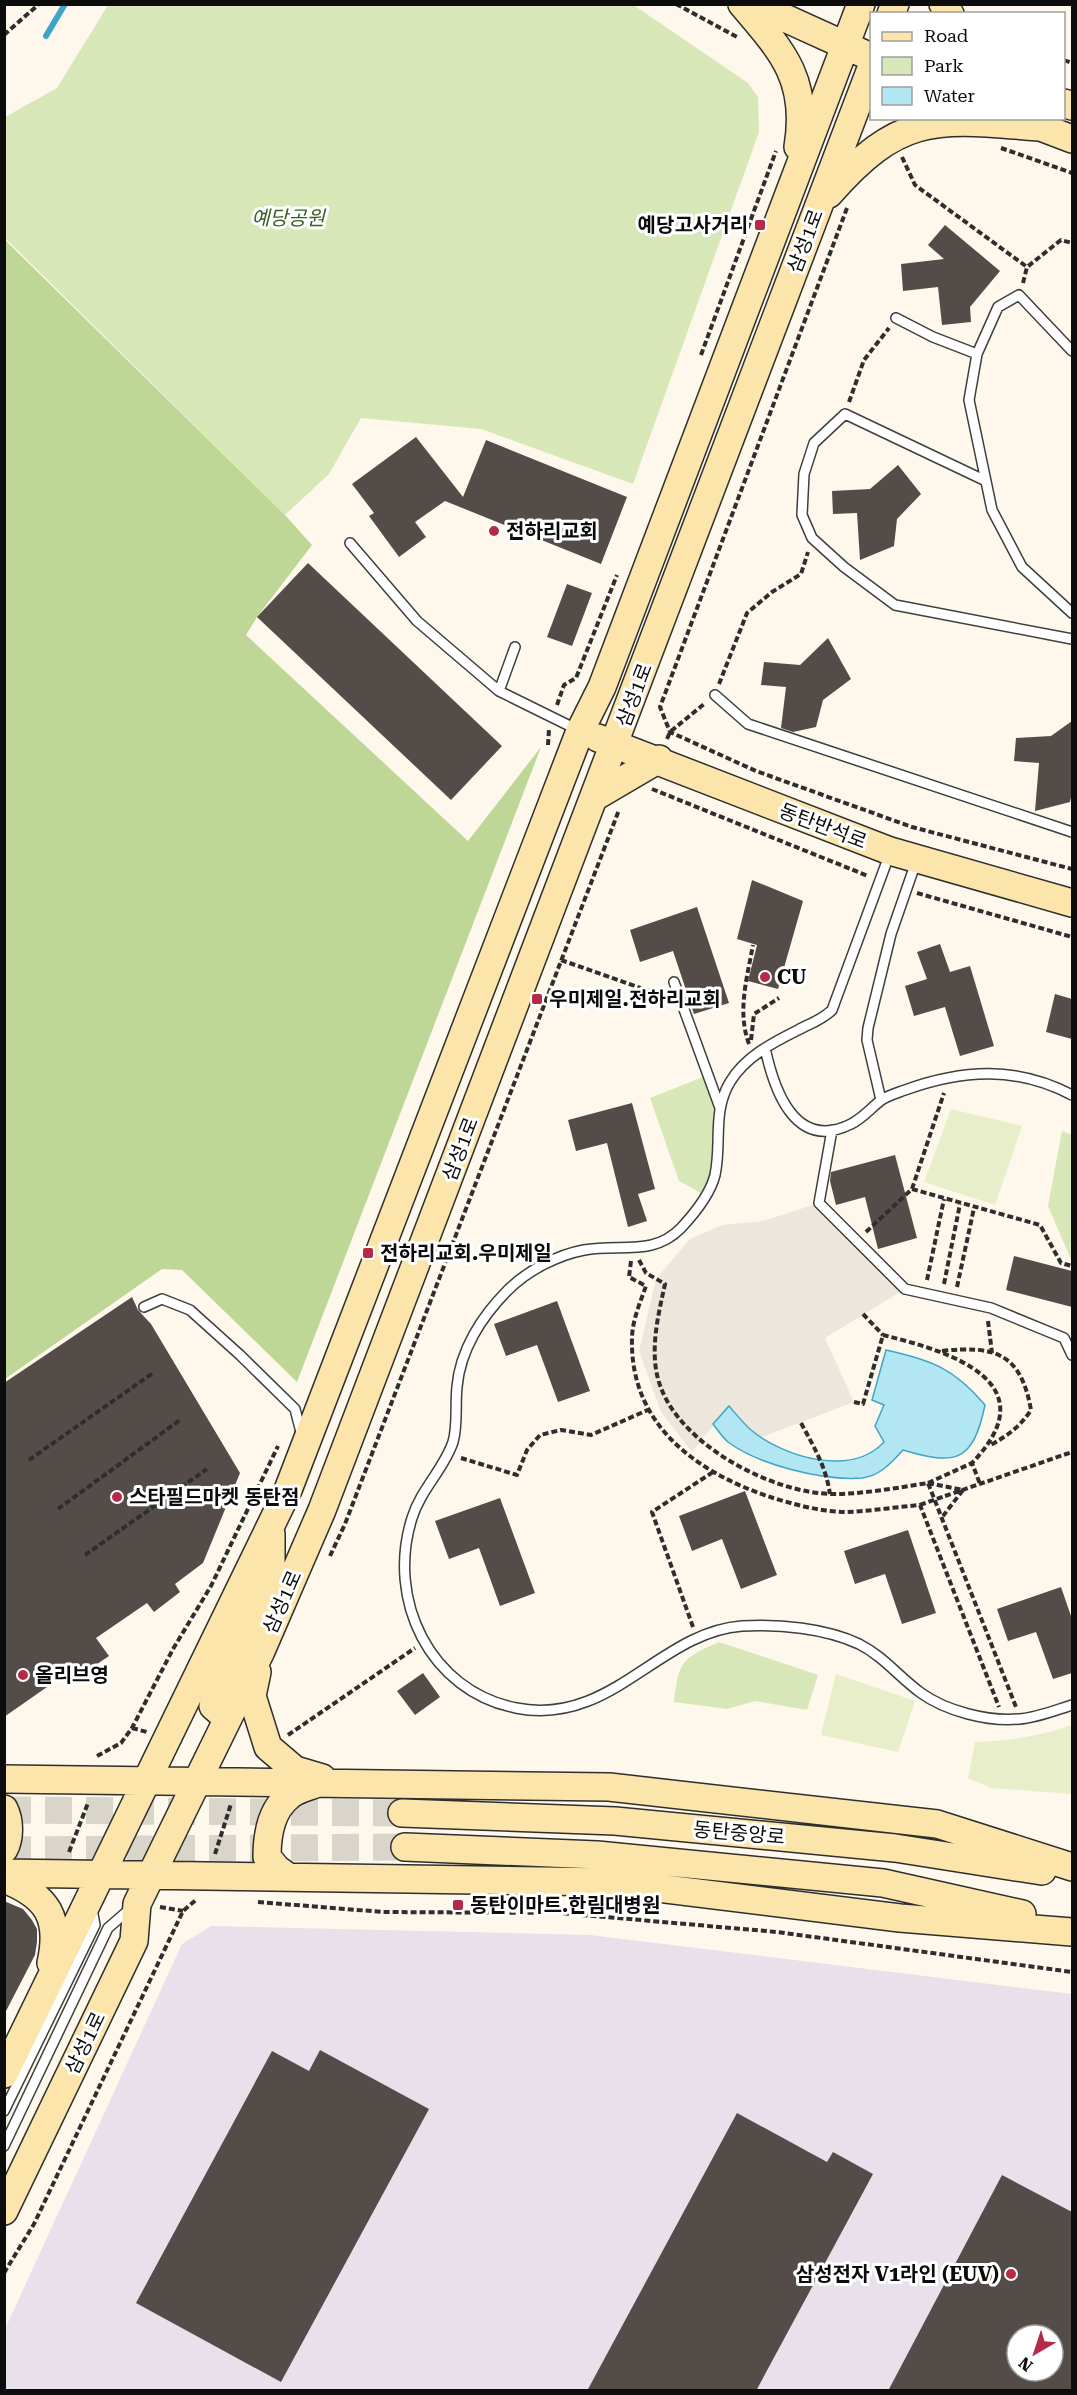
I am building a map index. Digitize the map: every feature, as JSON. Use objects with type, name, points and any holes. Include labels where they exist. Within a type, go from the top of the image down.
[{"type":"street","points":[[742,4],[793,71],[801,108],[800,135],[789,195]]},
{"type":"street","points":[[776,8],[845,46],[870,56]]},
{"type":"street","name":"삼성1로","points":[[14,2073],[45,1992],[146,1779],[270,1530],[293,1444],[580,731],[602,687],[857,11]]},
{"type":"street","name":"삼성1로","points":[[4,2211],[134,1941],[137,1904],[261,1652],[322,1510],[596,796],[870,71]]},
{"type":"street","points":[[819,206],[864,157],[878,146],[912,128],[956,121],[1028,123],[1072,139]]},
{"type":"street","name":"동탄반석로","points":[[580,731],[659,759],[890,851],[1072,903]]},
{"type":"street","points":[[596,796],[659,759]]},
{"type":"street","points":[[233,1707],[220,1712],[213,1706],[272,1575],[270,1530]]},
{"type":"street","points":[[261,1652],[252,1696],[268,1747],[295,1770],[326,1783]]},
{"type":"street","points":[[4,1779],[94,1770],[146,1779],[197,1782],[609,1787],[926,1822],[1072,1867]]},
{"type":"street","points":[[288,1877],[267,1857],[271,1826],[278,1809],[289,1795],[326,1783]]},
{"type":"street","points":[[4,1809],[8,1816],[9,1832],[4,1849]]},
{"type":"street","name":"동탄중앙로","points":[[402,1813],[627,1822],[895,1848],[1072,1876]]},
{"type":"street","points":[[405,1847],[597,1855],[883,1882],[1072,1925]]},
{"type":"street","points":[[4,1873],[61,1874],[95,1886],[152,1875],[609,1882],[900,1918],[1072,1932]]},
{"type":"street","points":[[4,1879],[33,1893],[52,1920],[57,1938],[45,1992]]},
{"type":"lane","points":[[1072,351],[1019,295],[998,307],[977,354],[969,400],[992,510],[1022,567],[1072,613]]},
{"type":"lane","points":[[896,318],[933,338],[977,354]]},
{"type":"lane","points":[[986,481],[845,414],[814,443],[804,474],[802,515],[812,538],[844,567],[895,605],[1072,639]]},
{"type":"lane","points":[[350,543],[417,621],[499,691],[580,731]]},
{"type":"lane","points":[[499,691],[514,647]]},
{"type":"lane","points":[[715,695],[748,724],[1072,832]]},
{"type":"lane","points":[[890,851],[832,1010],[823,1019],[765,1048],[737,1071],[726,1090],[720,1108],[715,1175],[706,1196],[677,1232],[664,1241],[633,1249],[594,1248],[575,1252],[531,1271],[499,1300],[468,1345],[457,1381],[454,1438],[447,1454],[418,1501],[407,1534],[406,1579],[410,1605],[423,1642],[447,1672],[477,1696],[517,1709],[542,1711],[571,1707],[595,1699],[698,1639],[725,1628],[743,1626],[765,1626],[836,1635],[861,1645],[885,1659],[924,1695],[953,1709],[1003,1719],[1021,1720],[1072,1705]]},
{"type":"lane","points":[[881,1100],[867,1040],[867,1028],[891,934],[917,859]]},
{"type":"lane","points":[[674,982],[720,1108]]},
{"type":"lane","points":[[765,1048],[774,1086],[782,1103],[795,1119],[814,1128],[832,1130],[850,1125],[865,1116],[881,1100],[928,1083],[972,1074],[1017,1074],[1057,1087],[1072,1095]]},
{"type":"lane","points":[[832,1130],[819,1203],[856,1242],[906,1288],[986,1307],[1064,1338],[1072,1355]]},
{"type":"lane","points":[[144,1307],[162,1299],[190,1310],[295,1409],[293,1444]]},
{"type":"lane","points":[[4,2111],[14,2073],[95,1925],[95,1886]]},
{"type":"lane","points":[[4,2146],[108,1928],[137,1904]]},
{"type":"path","points":[[4,35],[39,4]]},
{"type":"path","points":[[676,4],[745,42]]},
{"type":"path","points":[[994,146],[1072,174]]},
{"type":"path","points":[[697,366],[776,148]]},
{"type":"path","points":[[892,157],[900,152],[915,185],[1027,267]]},
{"type":"path","points":[[851,198],[660,707],[670,732],[756,771],[912,827],[1072,869]]},
{"type":"path","points":[[1019,295],[1027,267],[1061,240],[1072,243]]},
{"type":"path","points":[[845,414],[864,360],[896,318]]},
{"type":"path","points":[[670,732],[715,695],[747,613],[772,591],[801,574],[812,538]]},
{"type":"path","points":[[564,685],[576,678],[618,572]]},
{"type":"path","points":[[545,755],[549,744],[547,732]]},
{"type":"path","points":[[647,787],[807,854],[880,881]]},
{"type":"path","points":[[326,1564],[345,1524],[561,960],[624,802]]},
{"type":"path","points":[[907,890],[1072,937]]},
{"type":"path","points":[[753,945],[744,990],[742,1026],[751,1049],[754,1014],[779,998]]},
{"type":"path","points":[[561,960],[681,1002]]},
{"type":"path","points":[[856,1242],[912,1189],[949,1078]]},
{"type":"path","points":[[912,1189],[1040,1225],[1061,1263],[1072,1266]]},
{"type":"path","points":[[924,1293],[944,1199]]},
{"type":"path","points":[[941,1297],[960,1204]]},
{"type":"path","points":[[955,1300],[974,1208]]},
{"type":"path","points":[[633,1249],[629,1277],[646,1286],[632,1338],[635,1367],[642,1393],[653,1416],[680,1451],[735,1485],[790,1504],[846,1512],[920,1505],[1072,1452]]},
{"type":"path","points":[[633,1249],[646,1273],[665,1284],[655,1351],[660,1386],[675,1416],[699,1438],[740,1466],[785,1487],[830,1494],[872,1492],[928,1483],[972,1463],[989,1446],[1008,1435],[1023,1422],[1031,1410],[1027,1390],[1015,1364],[992,1353],[970,1348],[940,1352]]},
{"type":"path","points":[[986,1307],[992,1353]]},
{"type":"path","points":[[864,1314],[882,1335],[962,1360],[982,1373],[997,1389],[1000,1410],[998,1430],[989,1446]]},
{"type":"path","points":[[854,1402],[863,1404],[882,1335]]},
{"type":"path","points":[[29,1460],[153,1373]]},
{"type":"path","points":[[447,1454],[517,1475],[527,1450],[540,1435],[561,1430],[591,1435],[650,1409]]},
{"type":"path","points":[[58,1509],[180,1420]]},
{"type":"path","points":[[801,1424],[828,1475],[830,1494]]},
{"type":"path","points":[[61,1874],[94,1770],[109,1750],[121,1743],[132,1728],[172,1649],[293,1444]]},
{"type":"path","points":[[972,1463],[980,1484]]},
{"type":"path","points":[[85,1555],[207,1469]]},
{"type":"path","points":[[698,1639],[652,1512],[713,1472]]},
{"type":"path","points":[[928,1483],[963,1490]]},
{"type":"path","points":[[928,1483],[1021,1720]]},
{"type":"path","points":[[942,1517],[963,1490]]},
{"type":"path","points":[[920,1505],[1003,1719]]},
{"type":"path","points":[[285,1737],[423,1642]]},
{"type":"path","points":[[280,1730],[289,1742]]},
{"type":"path","points":[[94,1770],[109,1750]]},
{"type":"path","points":[[4,2273],[34,2224],[183,1911],[191,1902],[201,1898],[237,1782]]},
{"type":"path","points":[[246,1901],[383,1912],[560,1913],[777,1932],[1072,1972]]},
{"type":"shaded area","points":[[819,1203],[905,1289],[825,1338],[854,1402],[762,1437],[751,1430],[729,1406],[692,1452],[661,1412],[639,1351],[656,1279],[690,1239],[722,1225],[763,1221]]},
{"type":"shaded area","points":[[211,1926],[590,1935],[1072,1994],[1072,2390],[5,2390],[5,2329],[182,1944]]},
{"type":"green space","name":"예당공원","points":[[632,4],[748,83],[758,97],[759,132],[633,484],[481,429],[361,418],[329,474],[285,515],[5,238],[5,117],[57,88],[108,5]]},
{"type":"green space","points":[[4,239],[285,515],[312,545],[246,635],[468,841],[541,747],[297,1382],[182,1270],[162,1269],[5,1379]]},
{"type":"green space","points":[[708,1075],[720,1108],[715,1175],[706,1196],[679,1181],[650,1098]]},
{"type":"green space","points":[[951,1109],[1022,1126],[995,1205],[924,1182]]},
{"type":"green space","points":[[1062,1131],[1072,1135],[1072,1262],[1048,1206]]},
{"type":"green space","points":[[719,1642],[818,1675],[807,1710],[755,1701],[727,1709],[674,1702],[680,1669],[684,1663],[697,1653]]},
{"type":"green space","points":[[836,1674],[915,1701],[898,1752],[821,1735]]},
{"type":"green space","points":[[1072,1725],[1072,1794],[991,1788],[968,1778],[975,1742],[1025,1737]]},
{"type":"water","points":[[886,1350],[941,1367],[963,1382],[985,1405],[975,1438],[968,1449],[949,1458],[936,1458],[903,1450],[885,1468],[868,1477],[829,1477],[792,1470],[757,1458],[728,1442],[713,1424],[729,1406],[748,1427],[765,1440],[800,1455],[818,1460],[837,1461],[855,1459],[870,1453],[884,1442],[875,1426],[884,1405],[872,1400]]},
{"type":"building","points":[[945,225],[1000,271],[970,307],[971,322],[942,325],[938,287],[903,291],[901,264],[944,259],[928,245]]},
{"type":"building","points":[[416,437],[463,497],[486,440],[627,497],[601,564],[445,501],[415,522],[426,537],[399,557],[369,516],[374,513],[352,484]]},
{"type":"building","points":[[898,465],[921,494],[897,519],[894,546],[860,560],[857,513],[833,514],[832,491],[870,489]]},
{"type":"building","points":[[308,563],[502,746],[451,800],[257,617]]},
{"type":"building","points":[[567,584],[592,593],[572,646],[547,637]]},
{"type":"building","points":[[828,638],[851,679],[823,700],[816,727],[793,732],[781,728],[786,687],[761,685],[764,662],[800,665]]},
{"type":"building","points":[[1072,721],[1070,802],[1035,811],[1039,763],[1014,761],[1016,738],[1051,736]]},
{"type":"building","points":[[752,880],[803,901],[778,989],[748,981],[757,945],[737,939]]},
{"type":"building","points":[[697,907],[729,1003],[694,1014],[673,951],[640,962],[630,930]]},
{"type":"building","points":[[940,944],[950,972],[970,966],[994,1046],[960,1056],[945,1007],[914,1016],[905,986],[927,979],[917,952]]},
{"type":"building","points":[[1055,994],[1072,999],[1072,1039],[1046,1032]]},
{"type":"building","points":[[632,1103],[655,1189],[638,1194],[647,1221],[628,1227],[607,1143],[576,1151],[568,1120]]},
{"type":"building","points":[[895,1155],[917,1238],[878,1249],[865,1197],[836,1205],[830,1181],[831,1172]]},
{"type":"building","points":[[1014,1256],[1072,1271],[1072,1307],[1006,1290]]},
{"type":"building","name":"스타필드마켓 동탄점","points":[[132,1297],[138,1310],[151,1324],[240,1473],[203,1563],[175,1584],[180,1592],[154,1612],[147,1603],[96,1638],[109,1656],[75,1679],[70,1671],[4,1717],[4,1383]]},
{"type":"building","points":[[557,1301],[590,1391],[558,1402],[537,1345],[506,1356],[494,1324]]},
{"type":"building","points":[[745,1491],[777,1575],[741,1589],[722,1539],[692,1551],[679,1516]]},
{"type":"building","points":[[500,1498],[535,1593],[500,1606],[479,1548],[449,1559],[435,1521]]},
{"type":"building","points":[[908,1530],[936,1613],[902,1624],[885,1574],[855,1584],[844,1551]]},
{"type":"building","points":[[1061,1587],[1072,1619],[1072,1673],[1053,1679],[1036,1632],[1008,1641],[997,1609]]},
{"type":"building","points":[[423,1673],[440,1697],[415,1715],[397,1691]]},
{"type":"building","points":[[4,1901],[23,1909],[32,1920],[37,1929],[37,1942],[35,1955],[4,2015]]},
{"type":"building","points":[[320,2050],[429,2109],[281,2382],[136,2303],[272,2051],[309,2071]]},
{"type":"building","points":[[737,2113],[827,2162],[833,2152],[873,2174],[756,2391],[587,2391]]},
{"type":"building","name":"삼성전자 V1라인 (EUV)","points":[[1002,2175],[1072,2212],[1072,2391],[888,2391]]},
{"type":"waterway","points":[[46,36],[65,4]]},
{"type":"tunnel","points":[[4,1810],[402,1813]]},
{"type":"tunnel","points":[[4,1850],[405,1847]]},
{"type":"place","name":"예당고사거리","points":[[760,225]]},
{"type":"place","name":"전하리교회","points":[[494,531]]},
{"type":"place","name":"CU","points":[[765,977]]},
{"type":"place","name":"우미제일.전하리교회","points":[[537,999]]},
{"type":"place","name":"전하리교회.우미제일","points":[[368,1253]]},
{"type":"place","name":"스타필드마켓 동탄점","points":[[117,1497]]},
{"type":"place","name":"올리브영","points":[[23,1675]]},
{"type":"place","name":"동탄이마트.한림대병원","points":[[458,1905]]},
{"type":"place","name":"삼성전자 V1라인 (EUV)","points":[[1011,2274]]}]
